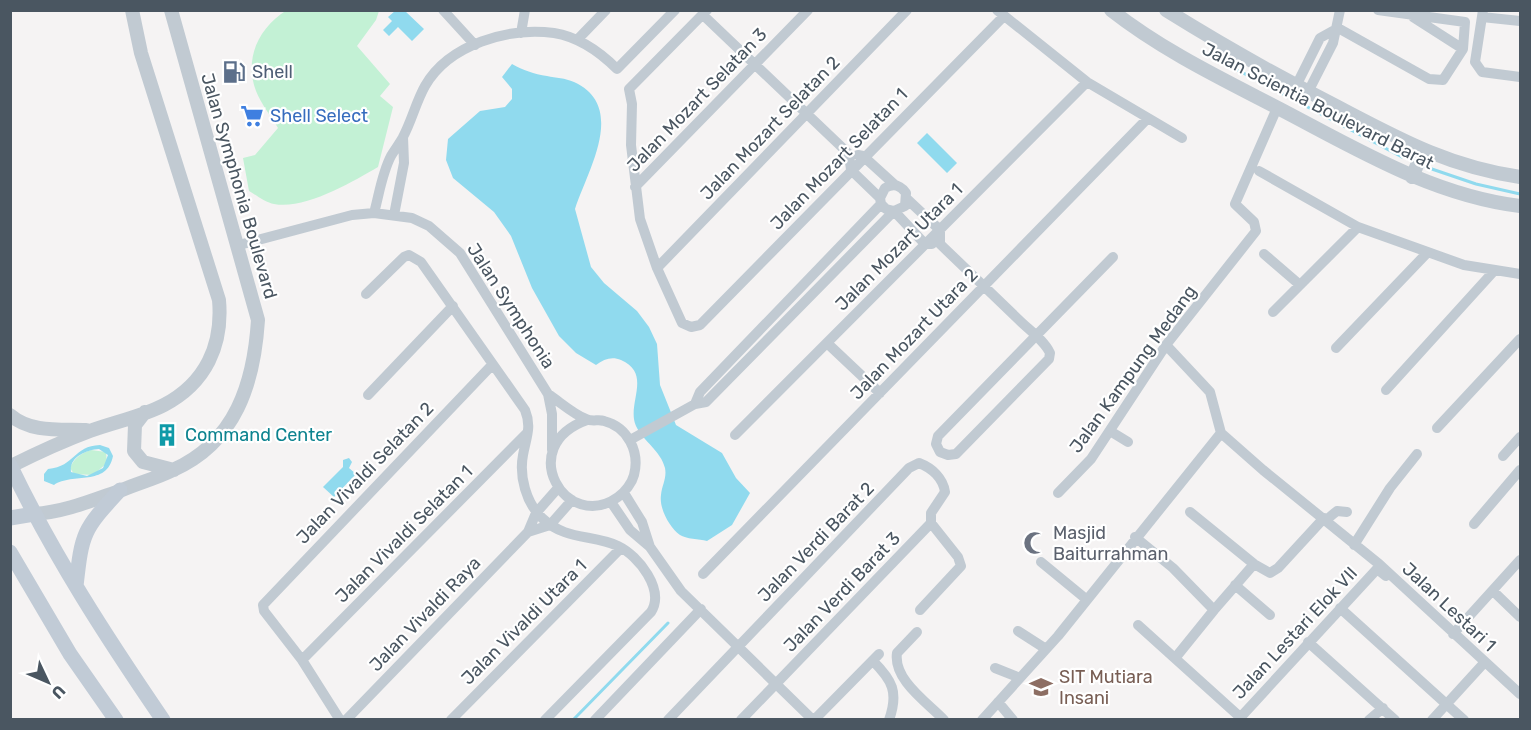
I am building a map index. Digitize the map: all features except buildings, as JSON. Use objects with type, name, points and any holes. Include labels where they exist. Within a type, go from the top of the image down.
[{"type":"main road","points":[[11,465],[34,514],[100,627],[163,720]]},
{"type":"main road","points":[[76,586],[79,546],[84,533],[120,490]]},
{"type":"main road","points":[[10,518],[34,514]]},
{"type":"main road","points":[[10,552],[70,654],[116,720]]},
{"type":"street","points":[[11,465],[90,431],[164,405],[193,383],[213,356],[221,325],[219,300],[141,53],[132,10]]},
{"type":"street","name":"Jalan Symphonia Boulevard","points":[[34,514],[58,512],[174,470],[196,457],[223,431],[240,406],[249,384],[256,356],[258,320],[239,245],[177,39],[171,10]]},
{"type":"street","points":[[521,33],[525,10]]},
{"type":"street","points":[[577,40],[606,10]]},
{"type":"street","points":[[374,213],[390,157],[403,136],[425,85],[443,66],[475,45],[521,33],[555,33],[577,40],[594,50],[617,69],[675,10]]},
{"type":"street","name":"Jalan Mozart Selatan 3","points":[[635,187],[808,10]]},
{"type":"street","name":"Jalan Mozart Selatan 2","points":[[657,268],[907,10]]},
{"type":"street","name":"Jalan Scientia Boulevard Barat","points":[[1111,10],[1200,68],[1277,108],[1417,164],[1467,167],[1521,177]]},
{"type":"street","name":"Jalan Scientia Boulevard Barat","points":[[1166,10],[1255,64],[1302,89],[1468,196],[1521,206]]},
{"type":"street","points":[[1338,28],[1340,10]]},
{"type":"street","points":[[1338,28],[1429,79],[1443,80],[1463,49],[1465,22],[1378,10]]},
{"type":"street","points":[[447,12],[475,45]]},
{"type":"street","points":[[657,268],[640,219],[635,187],[630,89],[705,13],[849,154],[863,156],[895,185],[902,187],[907,199],[940,230],[940,244]]},
{"type":"street","points":[[1000,14],[1087,82],[1182,138]]},
{"type":"street","name":"Jalan Mozart Selatan 1","points":[[657,268],[682,323],[691,327],[700,325],[1000,14]]},
{"type":"street","points":[[1521,21],[1482,14],[1475,62],[1482,72],[1521,77]]},
{"type":"street","points":[[1410,15],[1463,49]]},
{"type":"street","points":[[1302,89],[1320,38],[1338,28]]},
{"type":"street","name":"Jalan Mozart Utara 1","points":[[735,435],[1087,82]]},
{"type":"street","name":"Jalan Kampung Medang","points":[[1058,493],[1091,459],[1166,345],[1256,231],[1254,222],[1236,207],[1235,200],[1277,108]]},
{"type":"street","name":"Jalan Mozart Utara 2","points":[[703,574],[1148,118]]},
{"type":"street","points":[[394,215],[404,163],[403,136]]},
{"type":"street","points":[[849,154],[851,170],[881,201],[925,244],[940,244],[1036,336],[1048,348],[1050,354],[1049,359],[956,454],[948,455],[940,452],[936,444],[938,436],[1036,336],[1113,257]]},
{"type":"street","points":[[1259,171],[1358,227],[1464,265],[1521,274]]},
{"type":"street","points":[[695,404],[700,392],[881,201],[885,188],[895,185]]},
{"type":"street","points":[[635,437],[695,404],[706,402],[894,212],[905,206],[907,199]]},
{"type":"street","name":"Jalan Symphonia","points":[[239,245],[352,215],[374,213],[394,215],[412,218],[429,226],[460,254],[548,394],[552,414],[552,450]]},
{"type":"street","points":[[1273,312],[1358,227]]},
{"type":"street","points":[[1336,348],[1427,253]]},
{"type":"street","points":[[1264,254],[1300,285]]},
{"type":"street","points":[[366,294],[404,257],[410,255],[421,262],[525,410],[529,430],[522,455],[522,475],[530,504],[536,513],[561,531],[621,548],[656,590],[655,605],[545,720]]},
{"type":"street","points":[[1386,390],[1494,271]]},
{"type":"street","points":[[783,305],[793,314]]},
{"type":"street","points":[[368,395],[453,306]]},
{"type":"street","points":[[1437,428],[1521,339]]},
{"type":"street","points":[[827,343],[880,393]]},
{"type":"street","points":[[1166,345],[1210,392],[1221,433],[1325,519]]},
{"type":"street","name":"Jalan Vivaldi Selatan 2","points":[[302,660],[264,611],[263,605],[492,365]]},
{"type":"street","name":"Jalan Symphonia","points":[[548,394],[587,420]]},
{"type":"street","points":[[145,412],[135,424],[132,442],[134,451],[143,462],[174,470]]},
{"type":"street","points":[[10,415],[26,425],[39,429],[90,431]]},
{"type":"street","points":[[587,420],[604,421],[635,437],[634,477],[624,493],[611,502],[584,505],[572,500],[558,488],[551,469],[552,450],[560,436],[572,425],[587,420]]},
{"type":"street","name":"Jalan Vivaldi Selatan 1","points":[[302,660],[529,430]]},
{"type":"street","points":[[1110,431],[1128,442]]},
{"type":"street","points":[[982,720],[1046,650],[1221,433]]},
{"type":"street","points":[[1503,456],[1521,437]]},
{"type":"street","points":[[1354,545],[1390,488],[1417,454]]},
{"type":"street","name":"Jalan Verdi Barat 2","points":[[668,720],[909,468],[919,463],[927,466],[944,483],[945,492],[931,513],[931,524]]},
{"type":"street","points":[[1474,524],[1521,471]]},
{"type":"street","name":"Jalan Vivaldi Raya","points":[[346,720],[528,532],[536,513],[558,488]]},
{"type":"street","points":[[624,493],[642,522],[650,547]]},
{"type":"street","points":[[550,525],[572,500]]},
{"type":"street","points":[[611,502],[630,530],[650,547],[681,591],[814,720],[876,657],[892,684],[892,709],[889,720]]},
{"type":"street","points":[[1190,512],[1254,564],[1270,573],[1278,568],[1325,519],[1337,510],[1347,512]]},
{"type":"street","name":"Jalan Lestari 1","points":[[1325,519],[1521,694]]},
{"type":"street","points":[[920,610],[962,566],[958,557],[931,524]]},
{"type":"street","name":"Jalan Verdi Barat 3","points":[[741,720],[931,524]]},
{"type":"street","name":"Jalan Vivaldi Raya","points":[[528,532],[550,525]]},
{"type":"street","points":[[1135,537],[1173,568],[1214,610]]},
{"type":"street","name":"Jalan Vivaldi Utara 1","points":[[451,720],[621,548]]},
{"type":"street","points":[[1453,634],[1521,560]]},
{"type":"street","points":[[1041,562],[1086,599]]},
{"type":"street","points":[[1176,657],[1254,564]]},
{"type":"street","name":"Jalan Lestari Elok VII","points":[[1239,718],[1377,569],[1417,603],[1426,607]]},
{"type":"street","points":[[1235,585],[1270,615]]},
{"type":"street","points":[[1493,591],[1521,616]]},
{"type":"street","points":[[1340,608],[1464,720]]},
{"type":"street","points":[[595,720],[701,609]]},
{"type":"street","points":[[1138,625],[1176,657],[1239,718]]},
{"type":"street","points":[[917,632],[897,653],[897,666],[906,682],[944,720]]},
{"type":"street","points":[[1018,632],[1046,650]]},
{"type":"street","points":[[1308,642],[1395,720]]},
{"type":"street","points":[[302,660],[340,720]]},
{"type":"street","points":[[1432,720],[1484,663]]},
{"type":"street","points":[[995,668],[1020,678]]},
{"type":"street","points":[[998,702],[1013,720]]},
{"type":"street","points":[[1369,720],[1383,708]]},
{"type":"green space","points":[[287,10],[379,11],[376,20],[357,46],[390,84],[380,96],[393,107],[378,167],[314,199],[286,205],[264,201],[249,191],[243,158],[255,155],[278,128],[258,96],[252,67],[256,45],[261,35],[277,17]]},
{"type":"green space","points":[[91,450],[106,452],[107,463],[93,475],[74,474],[70,468],[74,461],[81,454]]},
{"type":"water","points":[[395,11],[405,11],[424,29],[412,41],[398,27],[389,36],[383,30],[392,21],[388,17]]},
{"type":"water","points":[[512,64],[533,73],[574,82],[590,93],[599,107],[601,123],[599,141],[575,209],[591,267],[604,283],[637,311],[649,327],[657,344],[660,385],[676,425],[722,453],[736,478],[750,493],[732,525],[707,541],[680,535],[666,517],[661,500],[665,468],[660,456],[636,426],[634,417],[637,390],[635,373],[630,366],[614,358],[596,365],[576,353],[559,336],[532,288],[511,236],[494,212],[453,178],[446,160],[448,139],[480,111],[505,107],[512,99],[512,89],[502,77]]},
{"type":"water","points":[[927,133],[957,163],[947,173],[917,143]]},
{"type":"water","points":[[100,445],[109,448],[113,456],[110,466],[104,472],[88,477],[62,481],[54,485],[44,481],[44,474],[48,469],[64,464],[91,446]],"holes":[[[99,449],[108,455],[103,468],[87,476],[71,472],[73,462],[79,455]]]},
{"type":"water","points":[[349,458],[352,462],[349,468],[356,474],[334,497],[323,487],[343,467],[343,460]]},
{"type":"waterway","points":[[1230,66],[1402,157]]},
{"type":"waterway","points":[[1423,166],[1476,184],[1520,194]]},
{"type":"waterway","points":[[573,720],[668,623]]},
{"type":"place","name":"Shell","points":[[234,72]]},
{"type":"place","name":"Shell Select","points":[[252,116]]},
{"type":"place","name":"Command Center","points":[[167,435]]},
{"type":"place","name":"Masjid Baiturrahman","points":[[1035,543]]},
{"type":"place","name":"SIT Mutiara Insani","points":[[1041,687]]}]
